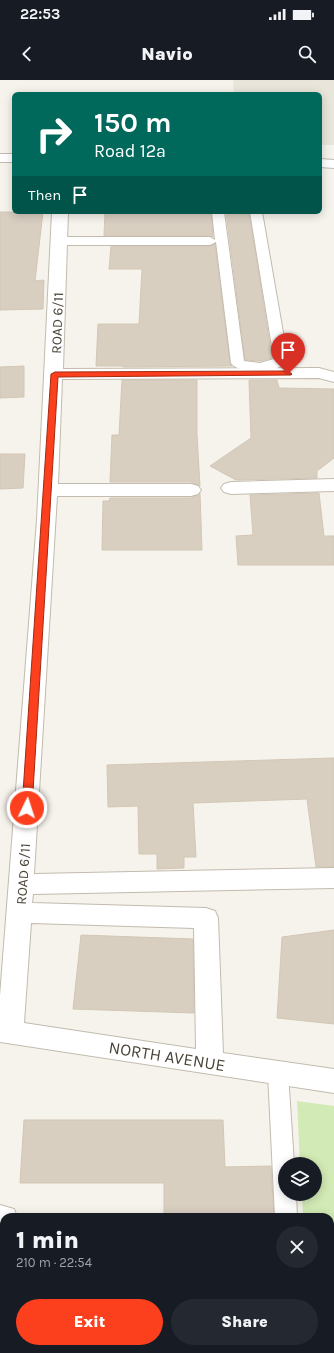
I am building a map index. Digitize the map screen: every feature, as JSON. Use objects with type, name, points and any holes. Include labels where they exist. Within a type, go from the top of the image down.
[{"type":"street","points":[[0,145],[12,145]]},
{"type":"street","points":[[322,151],[334,151]]},
{"type":"street","points":[[0,158],[12,158]]},
{"type":"street","points":[[322,163],[334,164]]},
{"type":"street","name":"ROAD 6/11","points":[[5,1031],[20,913],[22,884],[55,374],[60,214]]},
{"type":"street","points":[[55,374],[319,374],[334,377]]},
{"type":"street","points":[[231,488],[334,485]]},
{"type":"street","points":[[48,490],[191,490]]},
{"type":"street","points":[[22,884],[334,878]]},
{"type":"street","points":[[20,913],[206,918],[210,1063]]},
{"type":"street","name":"NORTH AVENUE","points":[[5,1031],[334,1081]]},
{"type":"lane","points":[[218,214],[238,363],[246,366],[263,367],[275,365],[281,361],[256,214]]},
{"type":"lane","points":[[60,242],[210,241]]},
{"type":"lane","points":[[278,1073],[286,1213]]},
{"type":"shaded area","points":[[233,80],[334,80],[334,145],[322,145],[322,92],[234,92]]},
{"type":"green space","points":[[297,1101],[334,1106],[334,1213],[303,1213],[302,1201],[322,1201],[322,1157],[300,1157]]},
{"type":"building","points":[[0,212],[12,212],[12,214],[43,214],[35,281],[44,280],[43,309],[0,310]]},
{"type":"building","points":[[105,214],[211,214],[213,237],[104,236]]},
{"type":"building","points":[[226,214],[249,214],[272,358],[260,361],[245,360]]},
{"type":"building","points":[[215,244],[230,363],[232,366],[96,366],[98,324],[139,324],[142,269],[109,269],[111,246],[210,246]]},
{"type":"building","points":[[24,366],[24,397],[0,398],[0,367]]},
{"type":"building","points":[[122,380],[197,380],[197,435],[200,486],[191,482],[110,482],[112,435],[119,435]]},
{"type":"building","points":[[249,380],[277,380],[279,388],[334,389],[334,458],[317,471],[317,478],[236,480],[210,466],[251,438]]},
{"type":"building","points":[[0,454],[25,454],[23,488],[0,489]]},
{"type":"building","points":[[200,493],[202,550],[102,550],[103,501],[109,501],[110,498],[191,498]]},
{"type":"building","points":[[319,493],[324,536],[334,536],[334,565],[238,565],[236,536],[253,535],[250,495]]},
{"type":"building","points":[[334,758],[334,867],[316,867],[307,799],[193,803],[196,857],[184,857],[184,868],[157,869],[157,854],[139,854],[138,806],[108,807],[107,765]]},
{"type":"building","points":[[334,930],[334,1024],[277,1018],[282,937]]},
{"type":"building","points":[[81,935],[193,939],[194,1013],[73,1009]]},
{"type":"building","points":[[24,1120],[223,1120],[225,1167],[271,1166],[274,1213],[164,1213],[164,1183],[20,1183]]},
{"type":"route","points":[[27,808],[55,374],[288,374]]}]
